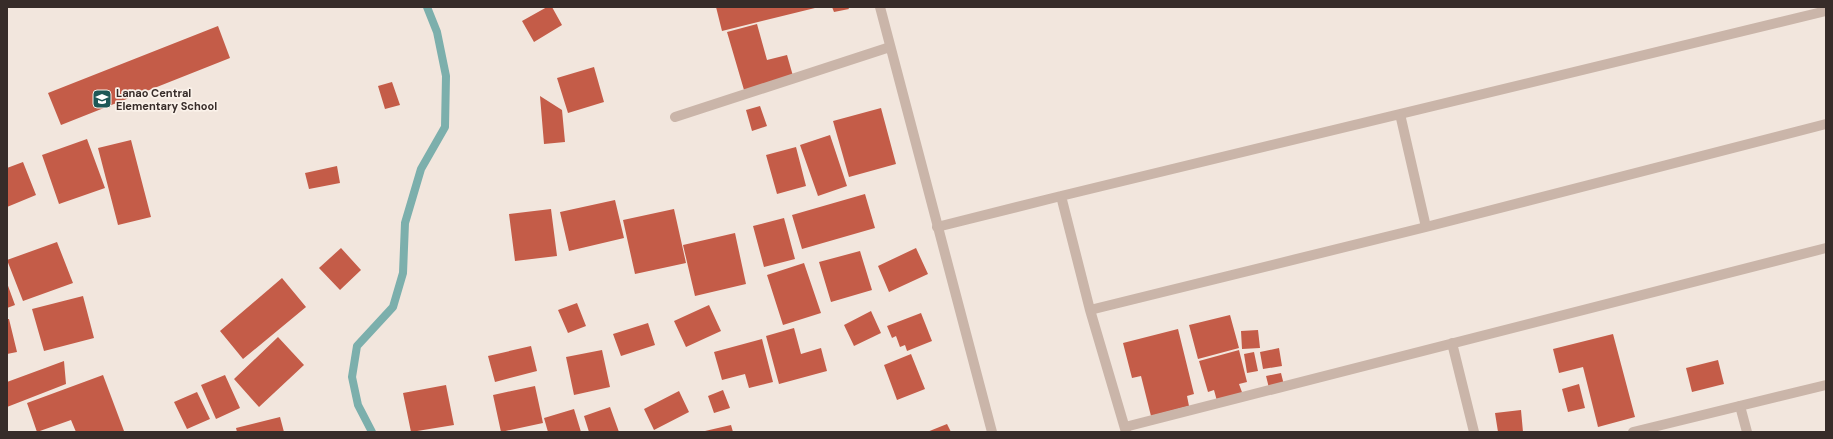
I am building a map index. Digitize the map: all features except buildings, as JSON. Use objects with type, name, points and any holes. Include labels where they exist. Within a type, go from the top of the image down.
[{"type":"street","points":[[880,7],[992,432]]},
{"type":"street","points":[[938,227],[1826,11]]},
{"type":"street","points":[[675,117],[890,47]]},
{"type":"street","points":[[1400,114],[1426,227]]},
{"type":"street","points":[[1090,310],[1426,227],[1826,124]]},
{"type":"street","points":[[1061,196],[1090,310],[1126,429],[1452,343],[1826,248]]},
{"type":"street","points":[[1452,343],[1474,432]]},
{"type":"street","points":[[1633,432],[1826,385]]},
{"type":"street","points":[[1740,406],[1747,432]]},
{"type":"waterway","points":[[372,432],[358,405],[352,377],[357,346],[393,307],[403,273],[405,223],[421,169],[445,127],[446,76],[437,32],[427,7]]},
{"type":"place","name":"Lanao Central Elementary School","points":[[102,99]]}]
